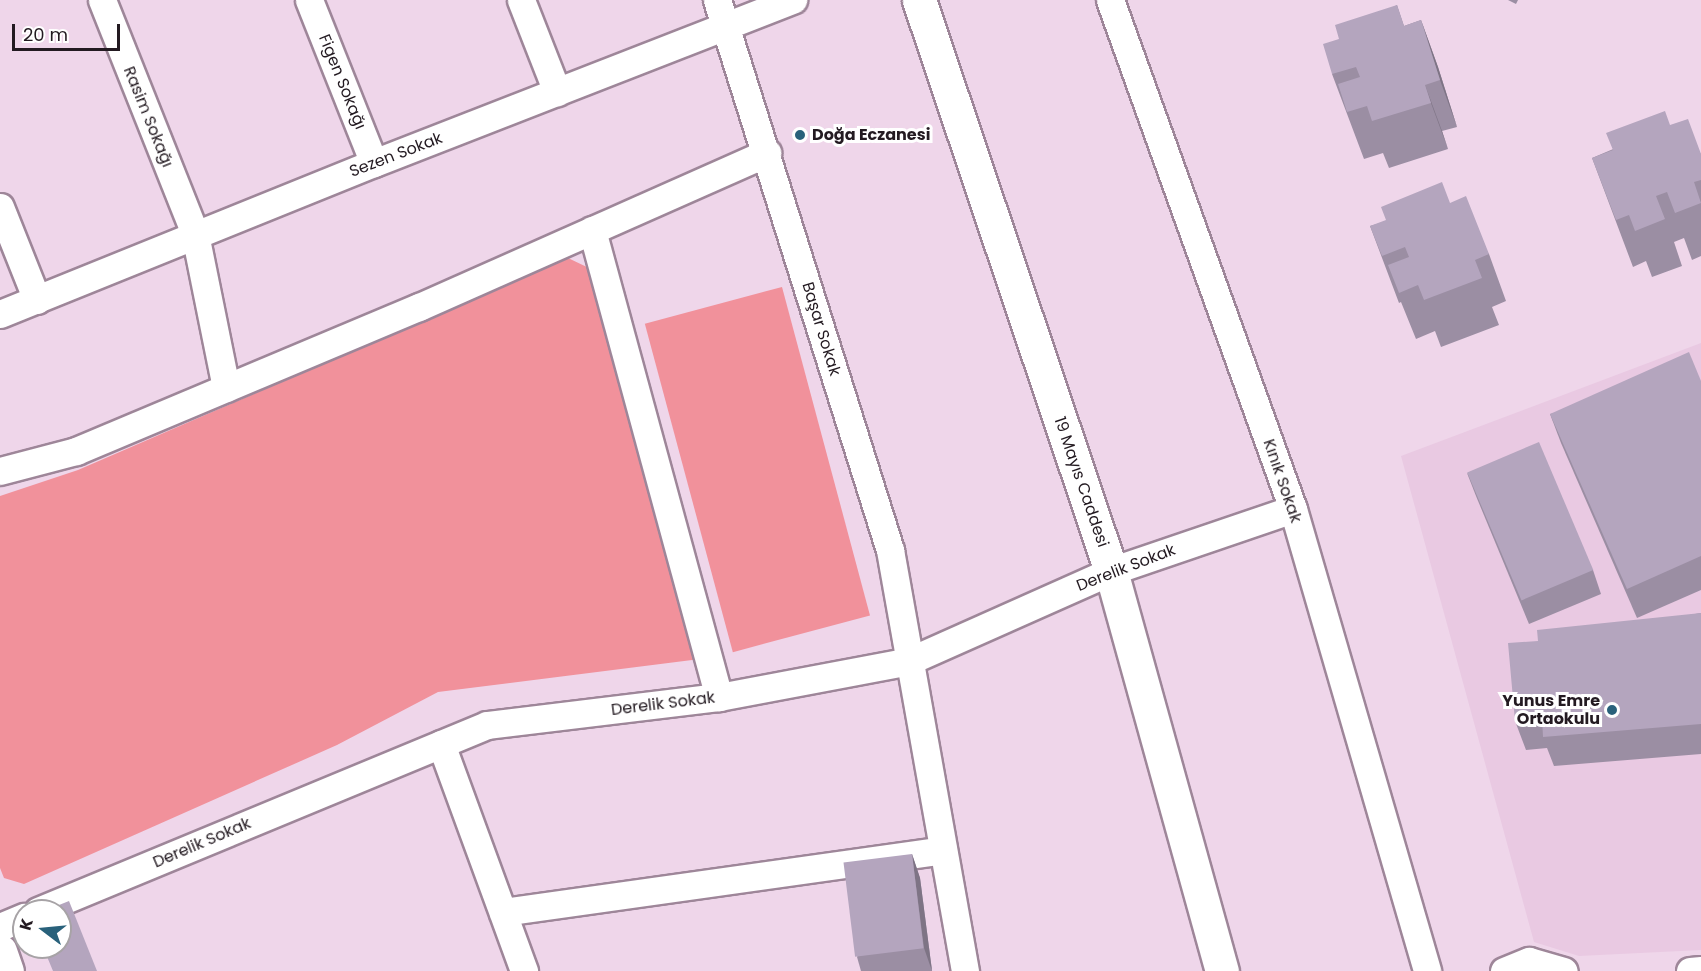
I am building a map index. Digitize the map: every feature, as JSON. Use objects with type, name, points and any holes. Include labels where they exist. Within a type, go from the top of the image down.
[{"type":"street","name":"Rasim Sokağı","points":[[102,0],[195,234],[226,388]]},
{"type":"street","name":"Figen Sokağı","points":[[309,0],[374,163]]},
{"type":"street","points":[[521,0],[557,92]]},
{"type":"street","name":"Başar Sokak","points":[[717,0],[890,550],[965,971]]},
{"type":"street","name":"Sezen Sokak","points":[[0,314],[374,163],[793,0]]},
{"type":"street","name":"19 Mayıs Caddesi","points":[[919,0],[1111,571],[1222,971]]},
{"type":"street","name":"Kınık Sokak","points":[[1110,0],[1293,509],[1427,971]]},
{"type":"street","points":[[0,471],[76,451],[767,153]]},
{"type":"street","points":[[0,207],[37,300]]},
{"type":"street","points":[[592,230],[719,697]]},
{"type":"street","name":"Derelik Sokak","points":[[67,899],[487,726],[719,697],[909,661],[1111,571],[1293,509]]},
{"type":"street","points":[[441,744],[524,971]]},
{"type":"street","points":[[502,912],[943,850]]},
{"type":"street","points":[[0,951],[7,971]]},
{"type":"street","points":[[1504,971],[1529,961],[1564,971]]},
{"type":"street","points":[[1690,971],[1701,970]]},
{"type":"shaded area","points":[[568,258],[591,269],[700,659],[438,692],[337,745],[24,884],[4,878],[0,868],[0,496],[78,470]]},
{"type":"shaded area","points":[[782,287],[870,615],[733,652],[645,324]]},
{"type":"shaded area","points":[[1701,343],[1701,950],[1579,956],[1534,942],[1401,456]]},
{"type":"building","points":[[1397,5],[1404,26],[1421,20],[1440,80],[1425,85],[1431,103],[1372,121],[1367,106],[1347,112],[1338,84],[1360,77],[1356,67],[1332,74],[1323,44],[1339,39],[1335,25]]},
{"type":"building","points":[[1665,111],[1670,125],[1688,119],[1701,154],[1701,180],[1694,182],[1701,203],[1675,213],[1667,192],[1656,196],[1665,219],[1635,231],[1629,215],[1616,220],[1592,158],[1613,150],[1606,133]]},
{"type":"building","points":[[1442,182],[1450,203],[1466,196],[1489,254],[1475,260],[1482,278],[1424,300],[1418,285],[1399,293],[1388,265],[1409,257],[1405,247],[1382,256],[1370,226],[1386,220],[1381,207]]},
{"type":"building","points":[[1689,352],[1701,381],[1701,556],[1627,589],[1550,414]]},
{"type":"building","points":[[1539,442],[1593,570],[1522,600],[1467,472]]},
{"type":"building","name":"Yunus Emre Ortaokulu","points":[[1701,613],[1701,724],[1543,737],[1542,718],[1515,721],[1508,643],[1538,641],[1537,630]]},
{"type":"building","points":[[912,854],[924,948],[855,957],[844,862]]},
{"type":"building","points":[[72,908],[97,971],[53,971],[48,959],[72,959]]},
{"type":"place","name":"Doğa Eczanesi","points":[[800,135]]},
{"type":"place","name":"Yunus Emre Ortaokulu","points":[[1612,710]]}]
